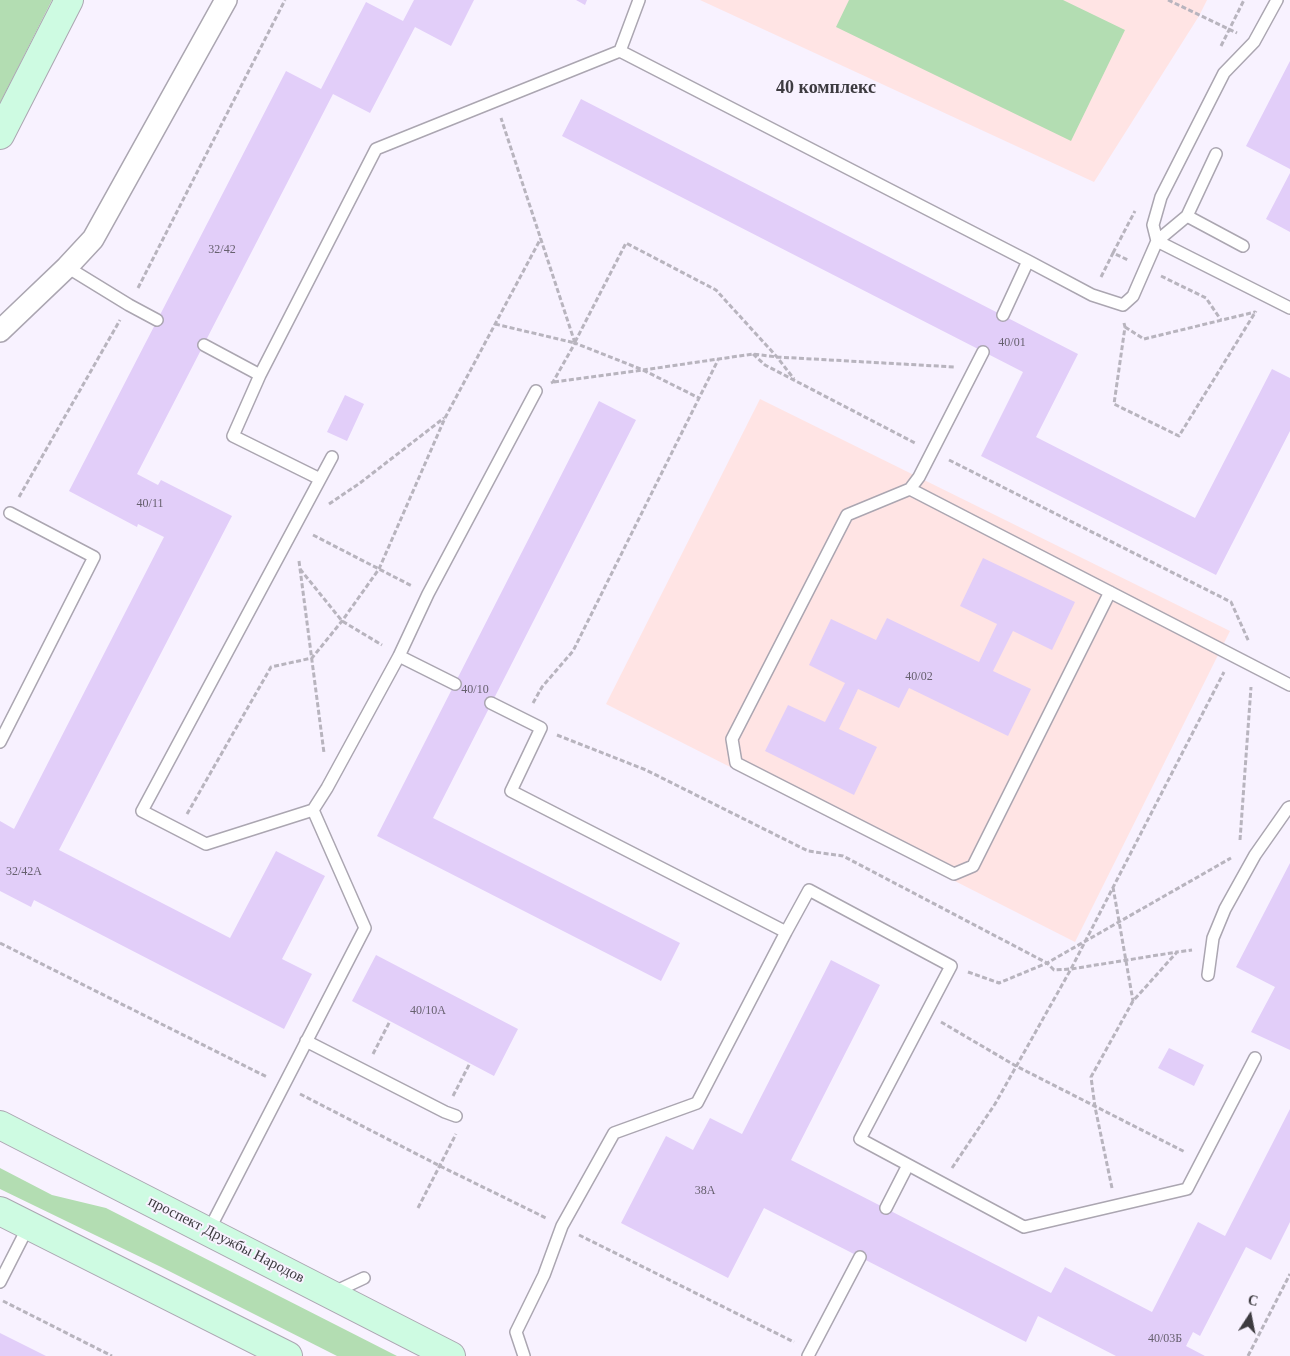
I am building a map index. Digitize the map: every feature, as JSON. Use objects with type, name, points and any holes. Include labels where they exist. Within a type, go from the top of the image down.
[{"type":"main road","points":[[0,135],[69,0]]},
{"type":"main road","name":"проспект Дружбы Народов","points":[[0,1125],[451,1356]]},
{"type":"main road","points":[[0,1211],[284,1355]]},
{"type":"street","points":[[0,331],[67,267],[93,239],[226,0]]},
{"type":"lane","points":[[320,478],[233,436],[260,375],[376,149],[620,51],[639,0]]},
{"type":"lane","points":[[1157,241],[1153,224],[1161,197],[1224,72],[1254,42],[1276,0]]},
{"type":"lane","points":[[620,51],[1092,295],[1123,305],[1133,296],[1157,241],[1187,216],[1216,154]]},
{"type":"lane","points":[[1187,216],[1243,246]]},
{"type":"lane","points":[[1157,241],[1290,308]]},
{"type":"lane","points":[[1003,315],[1028,261]]},
{"type":"lane","points":[[67,267],[157,320]]},
{"type":"lane","points":[[204,345],[260,375]]},
{"type":"lane","points":[[983,352],[919,477],[910,489],[847,515],[732,739],[736,763],[954,874],[973,866],[1110,592]]},
{"type":"lane","points":[[332,457],[142,811],[206,844],[313,810],[399,656],[428,594],[536,391]]},
{"type":"lane","points":[[910,489],[1290,685]]},
{"type":"lane","points":[[0,742],[94,557],[10,513]]},
{"type":"lane","points":[[399,656],[455,684]]},
{"type":"lane","points":[[492,703],[541,728],[511,791],[786,932]]},
{"type":"lane","points":[[1208,975],[1213,938],[1226,910],[1255,855],[1290,807]]},
{"type":"lane","points":[[208,1232],[365,928],[313,810]]},
{"type":"lane","points":[[524,1356],[516,1332],[544,1275],[562,1226],[614,1133],[697,1103],[809,890],[951,966],[860,1139],[1024,1227],[1187,1188],[1255,1058]]},
{"type":"lane","points":[[306,1041],[445,1112],[458,1122]]},
{"type":"lane","points":[[886,1208],[908,1164]]},
{"type":"lane","points":[[0,1282],[29,1225]]},
{"type":"lane","points":[[810,1353],[860,1257]]},
{"type":"lane","points":[[331,1294],[364,1278]]},
{"type":"path","points":[[10,513],[129,305],[285,0]]},
{"type":"path","points":[[1168,0],[1254,42]]},
{"type":"path","points":[[496,101],[575,343]]},
{"type":"path","points":[[177,830],[271,667],[312,658],[342,622],[379,569],[445,418],[540,238]]},
{"type":"path","points":[[553,382],[626,243],[716,290],[777,357],[796,381]]},
{"type":"path","points":[[1123,305],[1125,327],[1114,404],[1179,436],[1256,312],[1264,294]]},
{"type":"path","points":[[1125,327],[1144,339],[1256,312]]},
{"type":"path","points":[[495,324],[575,343],[643,370],[699,398]]},
{"type":"path","points":[[753,354],[765,364],[796,381],[932,452],[1230,602],[1252,648]]},
{"type":"path","points":[[536,391],[553,382],[753,354],[976,368]]},
{"type":"path","points":[[524,720],[542,687],[573,651],[718,359]]},
{"type":"path","points":[[293,530],[360,483],[445,418]]},
{"type":"path","points":[[293,530],[312,658],[327,773],[327,788]]},
{"type":"path","points":[[293,530],[311,534],[428,594]]},
{"type":"path","points":[[300,568],[342,622],[399,656]]},
{"type":"path","points":[[942,1183],[994,1104],[1071,969],[1232,655]]},
{"type":"path","points":[[1239,854],[1253,666]]},
{"type":"path","points":[[541,728],[646,770],[808,851],[843,856],[1046,963],[1054,970],[1212,948]]},
{"type":"path","points":[[951,966],[999,983],[1046,963],[1239,854],[1255,855]]},
{"type":"path","points":[[1113,887],[1134,1002]]},
{"type":"path","points":[[0,943],[810,1353]]},
{"type":"path","points":[[1116,1206],[1095,1107],[1091,1077],[1134,1002],[1177,952]]},
{"type":"path","points":[[926,1013],[1016,1066],[1202,1160]]},
{"type":"path","points":[[364,1071],[390,1021]]},
{"type":"path","points":[[445,1112],[470,1063]]},
{"type":"path","points":[[418,1208],[440,1166],[458,1122]]},
{"type":"path","points":[[1248,1356],[1290,1274]]},
{"type":"path","points":[[0,1299],[112,1356]]},
{"type":"shaded area","points":[[700,0],[1207,0],[1199,16],[1094,182]]},
{"type":"shaded area","points":[[760,399],[1230,631],[1075,942],[606,704]]},
{"type":"green space","points":[[0,0],[52,0],[0,103]]},
{"type":"green space","points":[[849,0],[1063,0],[1125,30],[1071,141],[836,27]]},
{"type":"green space","points":[[0,1168],[52,1195],[106,1208],[397,1356],[337,1356],[161,1267],[0,1189]]},
{"type":"building","points":[[414,0],[474,0],[451,46],[415,27],[370,113],[333,94],[137,474],[158,485],[161,480],[232,516],[59,850],[230,938],[276,851],[325,876],[282,959],[312,974],[284,1029],[34,900],[31,907],[0,891],[0,821],[14,829],[164,537],[138,524],[137,527],[69,491],[286,71],[321,89],[366,2],[403,21]]},
{"type":"building","points":[[576,0],[587,0],[585,5]]},
{"type":"building","points":[[1290,61],[1290,169],[1246,146]]},
{"type":"building","points":[[581,99],[1078,354],[1036,437],[1195,518],[1272,369],[1290,378],[1290,431],[1216,575],[981,456],[1023,372],[562,136]]},
{"type":"building","points":[[1290,173],[1290,232],[1266,219]]},
{"type":"building","points":[[345,395],[364,404],[347,441],[327,432]]},
{"type":"building","points":[[599,401],[636,420],[433,818],[680,943],[661,981],[377,836]]},
{"type":"building","points":[[983,558],[1075,602],[1052,650],[1013,631],[993,671],[1031,689],[1008,736],[909,688],[899,708],[858,689],[839,729],[877,747],[854,795],[765,751],[788,705],[825,722],[845,683],[809,665],[831,619],[876,640],[887,618],[979,662],[997,624],[960,606]]},
{"type":"building","points":[[1290,863],[1290,1050],[1251,1032],[1275,987],[1236,967]]},
{"type":"building","points":[[376,955],[518,1029],[494,1076],[352,1001]]},
{"type":"building","points":[[831,960],[880,985],[791,1160],[1051,1293],[1065,1267],[1152,1312],[1198,1222],[1225,1236],[1290,1109],[1290,1222],[1271,1260],[1246,1247],[1200,1336],[1193,1332],[1186,1346],[1205,1356],[1116,1356],[1038,1316],[1026,1342],[764,1208],[728,1278],[621,1223],[666,1136],[693,1150],[710,1118],[742,1134]]},
{"type":"building","points":[[1169,1048],[1204,1065],[1194,1086],[1158,1068]]},
{"type":"building","points":[[0,1333],[46,1356],[0,1356]]},
{"type":"district","name":"40 комплекс","points":[[826,88]]}]
